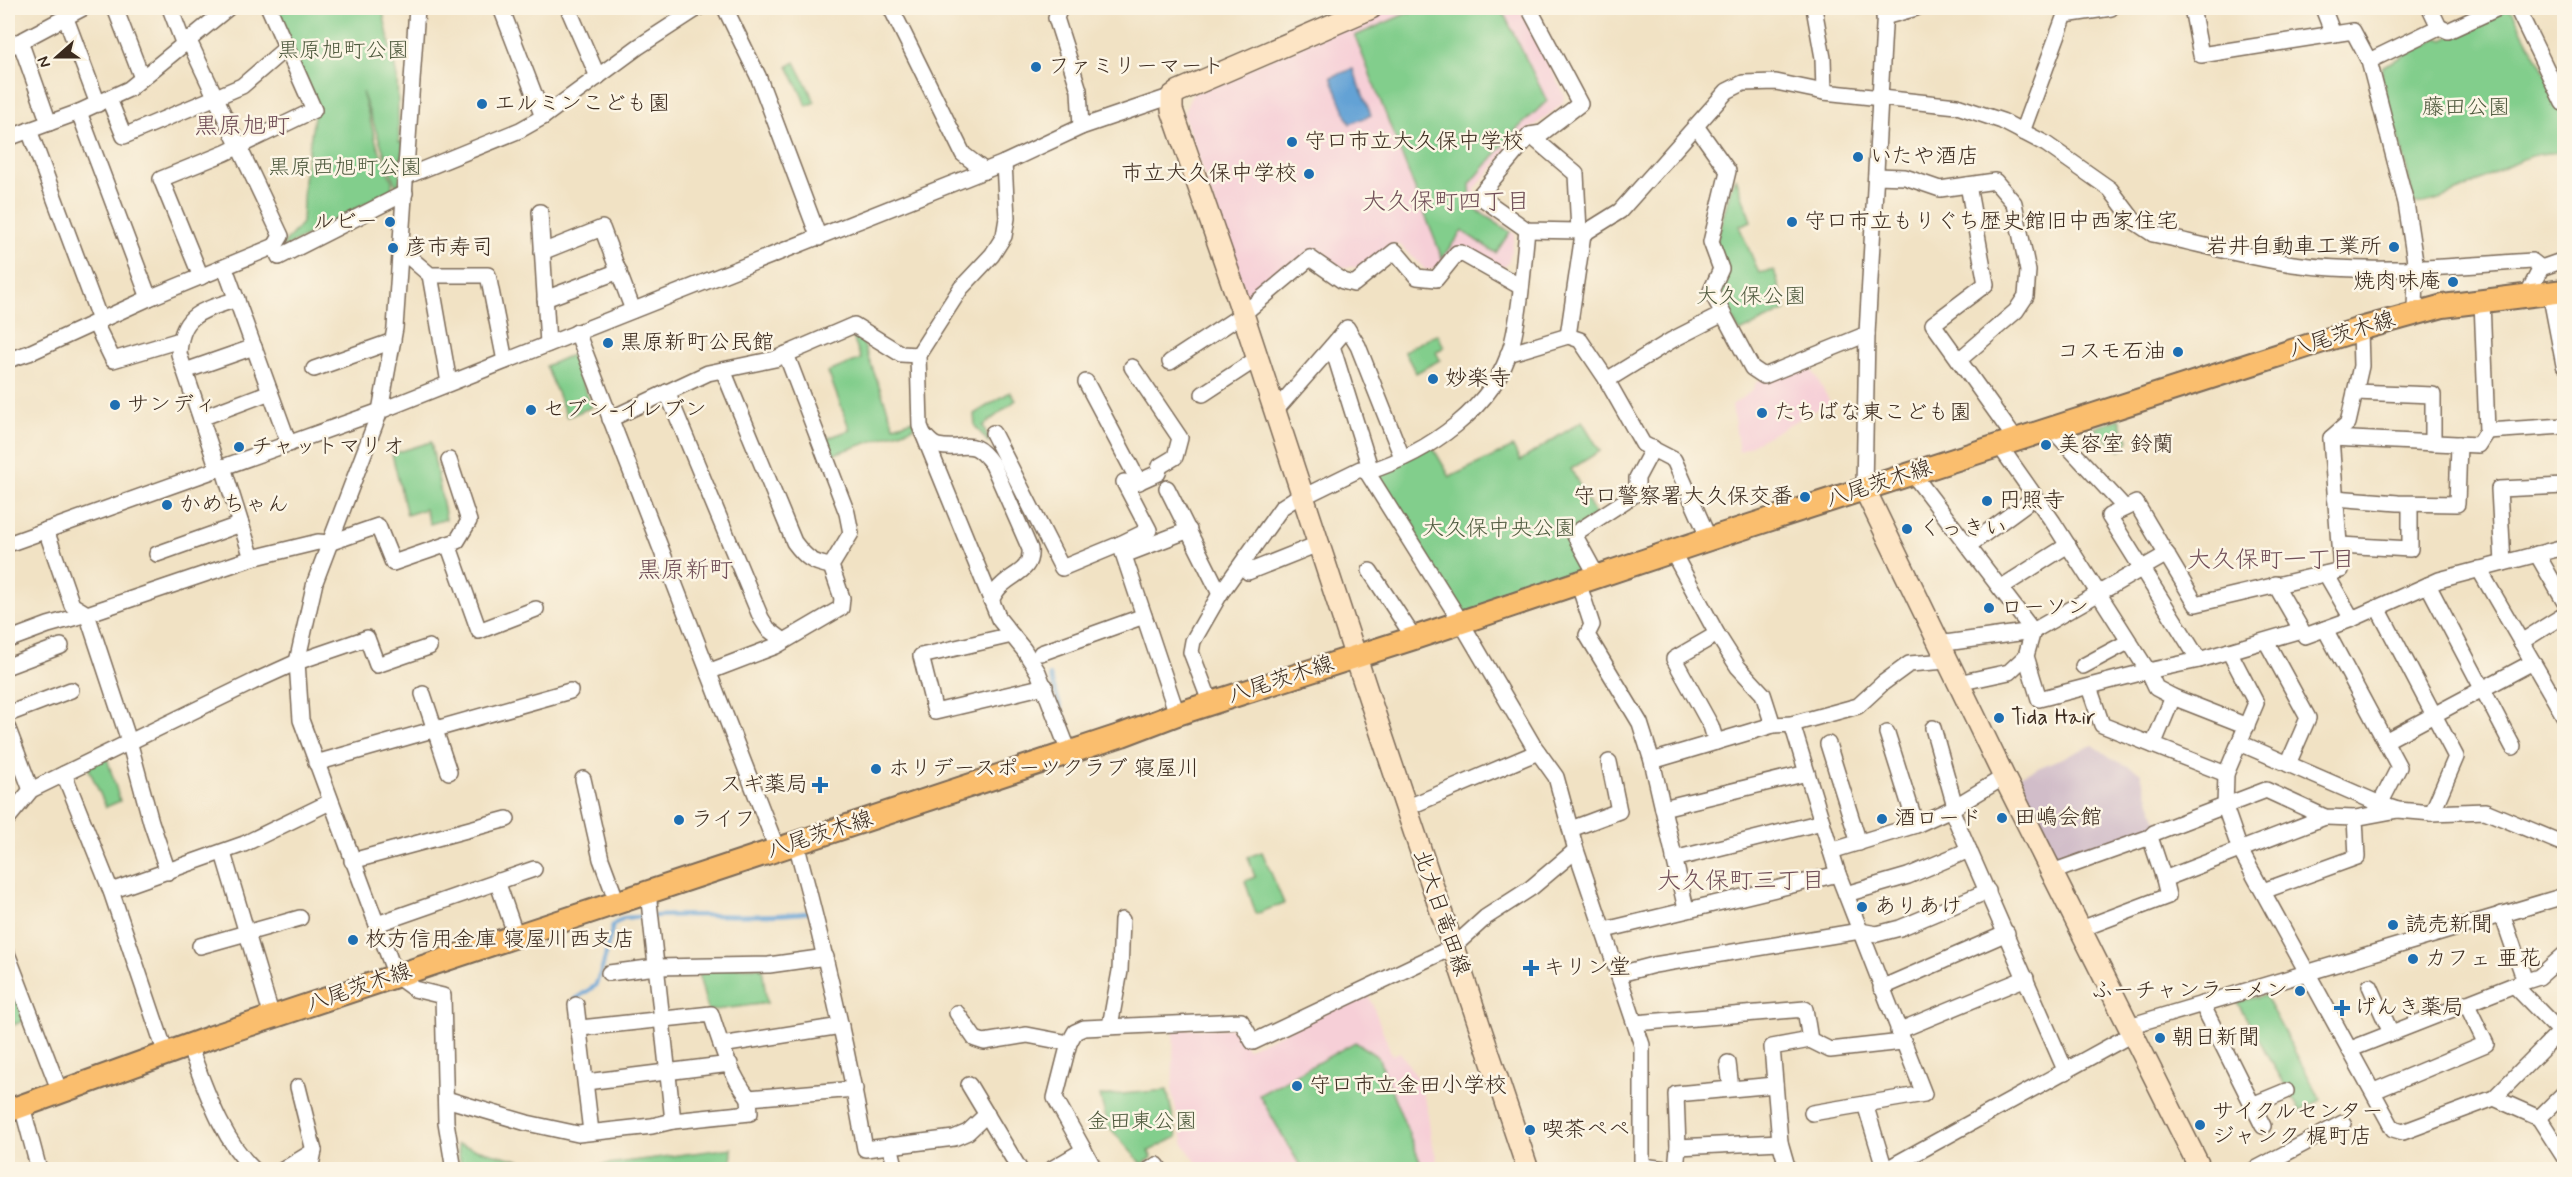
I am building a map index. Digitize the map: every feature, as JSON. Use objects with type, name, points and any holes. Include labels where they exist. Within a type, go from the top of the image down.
[{"type":"main road","name":"八尾茨木線","points":[[15,1108],[272,1017],[1177,714],[1414,638],[1864,488],[2415,312],[2557,292]]},
{"type":"street","points":[[49,123],[14,44],[83,8]]},
{"type":"street","points":[[115,8],[142,78]]},
{"type":"street","points":[[8,360],[29,353],[149,298],[274,246],[281,236],[238,147],[217,97],[170,8]]},
{"type":"street","points":[[201,276],[162,179],[238,147],[314,110],[269,8]]},
{"type":"street","points":[[417,8],[407,176],[393,341],[380,411],[315,582],[297,662],[301,720],[396,976],[414,989],[444,996],[446,1100],[450,1155],[454,1170]]},
{"type":"street","points":[[501,8],[543,117]]},
{"type":"street","points":[[568,8],[598,78]]},
{"type":"street","points":[[407,176],[520,130],[543,117],[638,47],[698,8]]},
{"type":"street","points":[[725,8],[758,76],[819,238]]},
{"type":"street","points":[[891,8],[963,154],[985,171]]},
{"type":"street","points":[[1060,8],[1056,18],[1079,90],[1081,127]]},
{"type":"street","points":[[8,540],[46,530],[380,411],[985,171],[1081,127],[1172,96],[1368,8]]},
{"type":"street","points":[[1529,8],[1580,104],[1542,133],[1530,135],[1479,195],[1527,230],[1581,232],[1620,211],[1726,91],[1743,83],[1776,82],[1824,92],[1957,106],[2002,121],[2046,144],[2110,189],[2135,222],[2153,234],[2292,264],[2347,268],[2416,268],[2532,261],[2541,268]]},
{"type":"street","points":[[1814,8],[1823,58],[1824,92]]},
{"type":"street","points":[[1916,8],[1884,12],[1868,334],[1864,488],[2004,777],[2201,1170]]},
{"type":"street","points":[[2022,132],[2064,11],[2111,8]]},
{"type":"street","points":[[2192,8],[2201,55],[2353,31],[2369,62],[2406,203],[2416,268],[2415,312]]},
{"type":"street","points":[[2323,8],[2334,34]]},
{"type":"street","points":[[2430,8],[2439,27],[2448,31],[2498,8]]},
{"type":"street","points":[[2517,8],[2563,103]]},
{"type":"street","points":[[8,138],[79,112],[129,89],[187,43],[224,9]]},
{"type":"street","points":[[65,16],[103,101],[124,136],[242,86],[287,47]]},
{"type":"street","points":[[2369,62],[2439,27]]},
{"type":"street","name":"北大日竜田線","points":[[1172,96],[1172,110],[1258,358],[1525,1169]]},
{"type":"street","points":[[79,112],[149,298]]},
{"type":"street","points":[[1696,126],[1728,171],[1711,242],[1721,269],[1711,291],[1752,368],[1764,376],[1868,334]]},
{"type":"street","points":[[29,130],[113,360],[180,340]]},
{"type":"street","points":[[1530,135],[1576,174],[1581,232],[1568,336]]},
{"type":"street","points":[[1004,163],[1007,218],[1004,236],[992,255],[961,288],[918,355],[920,426],[999,620],[1024,650],[1045,686],[1069,752]]},
{"type":"street","points":[[1876,176],[1905,177],[1941,189],[1995,181],[2014,203],[2028,271],[2026,296],[2016,311],[1959,360]]},
{"type":"street","points":[[1968,185],[1986,284],[1933,324],[1959,360],[2008,442],[2035,497],[2148,671],[2156,688],[2247,726]]},
{"type":"street","points":[[274,246],[279,256],[405,193]]},
{"type":"street","points":[[540,212],[548,344]]},
{"type":"street","points":[[542,252],[602,228],[633,310]]},
{"type":"street","points":[[1210,704],[1191,652],[1193,642],[1220,594],[1282,507],[1302,495],[1360,469],[1369,471],[1429,444],[1459,423],[1489,390],[1512,344],[1527,230]]},
{"type":"street","points":[[401,250],[430,275],[449,383]]},
{"type":"street","points":[[1170,362],[1243,314],[1310,258],[1343,281],[1354,284],[1395,251],[1417,277],[1436,279],[1457,253],[1461,253],[1521,287]]},
{"type":"street","points":[[2527,295],[2541,268],[2565,260]]},
{"type":"street","points":[[545,299],[619,272]]},
{"type":"street","points":[[430,275],[488,275],[504,361]]},
{"type":"street","points":[[228,276],[289,444]]},
{"type":"street","points":[[2557,292],[2565,365]]},
{"type":"street","points":[[237,299],[195,314],[185,327],[180,340],[179,354],[252,558]]},
{"type":"street","points":[[2331,438],[2478,445],[2487,431],[2482,301]]},
{"type":"street","points":[[1607,380],[1671,340],[1724,314]]},
{"type":"street","points":[[610,419],[708,373],[775,359],[854,325],[901,354],[918,355]]},
{"type":"street","points":[[1275,411],[1347,328],[1358,346],[1402,458]]},
{"type":"street","points":[[2331,438],[2348,423],[2361,366],[2360,329]]},
{"type":"street","points":[[577,332],[708,672],[787,846],[825,957],[855,1089],[865,1149],[954,1138],[968,1132],[987,1114]]},
{"type":"street","points":[[1508,354],[1568,336],[1580,340],[1607,380],[1643,444],[1674,460],[1709,539]]},
{"type":"street","points":[[314,369],[393,341]]},
{"type":"street","points":[[185,371],[254,346]]},
{"type":"street","points":[[1332,346],[1369,471],[1538,752],[1556,777],[1576,850],[1620,974],[1642,1045],[1642,1168],[1675,1170],[1678,1148],[1676,1094],[1775,1085]]},
{"type":"street","points":[[786,354],[847,513],[851,533],[831,566]]},
{"type":"street","points":[[1203,394],[1258,358]]},
{"type":"street","points":[[1130,484],[1158,473],[1160,466],[1175,457],[1180,438],[1132,367]]},
{"type":"street","points":[[723,370],[794,542],[803,554],[816,563],[831,566]]},
{"type":"street","points":[[1086,382],[1149,530],[1122,549]]},
{"type":"street","points":[[201,418],[270,392]]},
{"type":"street","points":[[667,392],[758,610],[768,629],[784,641]]},
{"type":"street","points":[[2355,392],[2433,395],[2433,443]]},
{"type":"street","points":[[2487,431],[2565,426]]},
{"type":"street","points":[[2051,428],[2125,508]]},
{"type":"street","points":[[993,433],[1062,568],[1189,530]]},
{"type":"street","points":[[923,434],[939,446],[972,446],[987,456],[1029,546],[1031,556],[1028,565],[1000,587],[991,600]]},
{"type":"street","points":[[2199,660],[2109,516],[2136,503],[2196,604],[2341,570],[2331,438]]},
{"type":"street","points":[[2335,498],[2410,504],[2457,504],[2459,444]]},
{"type":"street","points":[[1653,448],[1637,478],[1637,493],[1574,534],[1588,579],[1592,625],[1587,635],[1640,723],[1652,761],[1686,909]]},
{"type":"street","points":[[8,640],[252,558],[318,542],[329,543],[378,526],[393,563],[457,541],[469,521],[449,460]]},
{"type":"street","points":[[1912,473],[2033,631]]},
{"type":"street","points":[[2503,563],[2499,489],[2565,486]]},
{"type":"street","points":[[1167,488],[1220,594]]},
{"type":"street","points":[[1968,546],[2035,497]]},
{"type":"street","points":[[2340,545],[2410,549],[2410,504]]},
{"type":"street","points":[[157,554],[241,524]]},
{"type":"street","points":[[46,530],[72,605],[87,614],[129,741],[151,822],[168,872]]},
{"type":"street","points":[[1029,546],[1047,539]]},
{"type":"street","points":[[448,544],[479,631],[536,609]]},
{"type":"street","points":[[1244,561],[1248,572],[1318,544]]},
{"type":"street","points":[[2000,588],[2068,545]]},
{"type":"street","points":[[2275,584],[2305,636],[2352,619],[2428,585],[2565,547]]},
{"type":"street","points":[[1122,549],[1177,714]]},
{"type":"street","points":[[1672,551],[1716,634],[1738,667],[1763,694],[1773,725]]},
{"type":"street","points":[[1652,761],[1773,725],[1792,724],[1858,706],[1883,683],[1909,664],[1943,652],[2033,631],[2167,554]]},
{"type":"street","points":[[2537,554],[2565,601]]},
{"type":"street","points":[[708,672],[784,641],[841,608],[842,597],[831,566]]},
{"type":"street","points":[[2479,569],[2565,716]]},
{"type":"street","points":[[1370,571],[1414,638]]},
{"type":"street","points":[[2326,574],[2352,619]]},
{"type":"street","points":[[2428,585],[2513,747]]},
{"type":"street","points":[[2378,608],[2456,757],[2432,813]]},
{"type":"street","points":[[2521,642],[2565,615]]},
{"type":"street","points":[[1041,653],[1144,616]]},
{"type":"street","points":[[2325,629],[2399,767],[2380,804]]},
{"type":"street","points":[[2026,656],[2039,699],[2199,660],[2301,630]]},
{"type":"street","points":[[1958,683],[2009,672],[2026,656],[2033,631]]},
{"type":"street","points":[[1716,634],[1674,659],[1711,726],[1716,742]]},
{"type":"street","points":[[1011,635],[921,656],[935,712],[1045,686]]},
{"type":"street","points":[[8,818],[32,790],[129,741],[297,662],[367,638],[377,665],[429,646]]},
{"type":"street","points":[[2266,641],[2308,718],[2288,764]]},
{"type":"street","points":[[2083,666],[2128,642]]},
{"type":"street","points":[[8,666],[61,646]]},
{"type":"street","points":[[2229,651],[2256,703],[2226,774],[2225,807],[2240,850],[2309,972],[2393,1129],[2403,1132],[2494,1098],[2562,1029],[2519,983],[2502,914]]},
{"type":"street","points":[[2385,741],[2533,662]]},
{"type":"street","points":[[2089,687],[2103,725],[2226,774]]},
{"type":"street","points":[[8,714],[71,690]]},
{"type":"street","points":[[316,763],[570,691]]},
{"type":"street","points":[[423,694],[449,772]]},
{"type":"street","points":[[2153,745],[2173,697]]},
{"type":"street","points":[[1792,724],[1838,874],[1924,1094],[1812,1113]]},
{"type":"street","points":[[1933,728],[1953,807],[1969,850],[2067,1072]]},
{"type":"street","points":[[8,729],[32,790]]},
{"type":"street","points":[[1887,733],[1916,825]]},
{"type":"street","points":[[2240,743],[2398,810],[2432,813],[2485,811],[2565,844]]},
{"type":"street","points":[[1828,744],[1859,843]]},
{"type":"street","points":[[1406,808],[1538,752]]},
{"type":"street","points":[[1571,829],[1619,811],[1609,762]]},
{"type":"street","points":[[1663,808],[1807,773]]},
{"type":"street","points":[[64,774],[111,891],[166,1054]]},
{"type":"street","points":[[1831,851],[1916,825],[1953,807],[2004,777]]},
{"type":"street","points":[[583,779],[601,859],[617,902]]},
{"type":"street","points":[[2052,872],[2150,837],[2154,833],[2266,790],[2325,817],[2355,818],[2398,810]]},
{"type":"street","points":[[111,891],[223,853],[330,802]]},
{"type":"street","points":[[2164,879],[2325,817]]},
{"type":"street","points":[[2263,891],[2357,857],[2355,818]]},
{"type":"street","points":[[352,861],[507,819]]},
{"type":"street","points":[[1674,859],[1822,822]]},
{"type":"street","points":[[2081,929],[2169,896],[2150,837]]},
{"type":"street","points":[[1095,1170],[1055,1098],[1069,1043],[1075,1032],[1084,1028],[1110,1026],[1241,1021],[1253,1042],[1453,946],[1486,917],[1531,888],[1576,850]]},
{"type":"street","points":[[1846,894],[1908,876],[1969,850]]},
{"type":"street","points":[[223,853],[272,1017]]},
{"type":"street","points":[[376,924],[534,869]]},
{"type":"street","points":[[1605,930],[1838,874]]},
{"type":"street","points":[[497,881],[516,936]]},
{"type":"street","points":[[1620,974],[1654,965],[1860,931],[1877,934],[1900,928],[1988,891]]},
{"type":"street","points":[[648,892],[673,1120]]},
{"type":"street","points":[[1865,1104],[1891,1168],[2067,1072],[2131,1030],[2202,1004],[2565,896]]},
{"type":"street","points":[[200,946],[300,918]]},
{"type":"street","points":[[1110,1026],[1120,971],[1122,920]]},
{"type":"street","points":[[1881,988],[2007,933]]},
{"type":"street","points":[[2351,1049],[2466,1003],[2539,977],[2565,955]]},
{"type":"street","points":[[8,956],[60,1092]]},
{"type":"street","points":[[609,973],[656,966],[769,965],[825,957]]},
{"type":"street","points":[[1788,1170],[1780,1142],[1772,1047],[1810,1040],[1830,1050],[1900,1036],[2026,978]]},
{"type":"street","points":[[2370,986],[2391,1033]]},
{"type":"street","points":[[2374,1091],[2486,1044],[2466,1003]]},
{"type":"street","points":[[2202,1004],[2263,1126]]},
{"type":"street","points":[[576,1005],[581,1028],[591,1132]]},
{"type":"street","points":[[1635,1023],[1805,1009],[1810,1040]]},
{"type":"street","points":[[957,1013],[975,1040],[984,1042],[1027,1035],[1069,1043]]},
{"type":"street","points":[[446,1100],[526,1123],[578,1134],[652,1126],[673,1120],[750,1113],[749,1098],[721,1045],[711,1014],[581,1028]]},
{"type":"street","points":[[721,1045],[841,1026]]},
{"type":"street","points":[[189,1046],[226,1135],[241,1157],[254,1170]]},
{"type":"street","points":[[1728,1063],[1731,1088]]},
{"type":"street","points":[[586,1082],[730,1064]]},
{"type":"street","points":[[969,1085],[1020,1170]]},
{"type":"street","points":[[298,1087],[314,1151],[310,1170]]},
{"type":"street","points":[[749,1098],[855,1089]]},
{"type":"street","points":[[2252,1105],[2286,1091]]},
{"type":"street","points":[[2539,1118],[2565,1092]]},
{"type":"street","points":[[2494,1098],[2539,1118],[2565,1157]]},
{"type":"street","points":[[15,1108],[39,1170]]},
{"type":"street","points":[[2254,1170],[2343,1123]]},
{"type":"street","points":[[1678,1148],[1780,1142]]},
{"type":"street","points":[[890,1145],[896,1170]]},
{"type":"street","points":[[1050,1170],[1084,1150]]},
{"type":"street","points":[[283,1170],[314,1151]]},
{"type":"street","points":[[1149,1170],[1157,1165],[1160,1170]]},
{"type":"shaded area","name":"守口市立大久保中学校","points":[[1386,8],[1519,8],[1564,94],[1563,103],[1520,135],[1475,189],[1479,208],[1515,234],[1508,264],[1498,270],[1463,246],[1439,268],[1426,270],[1400,245],[1394,244],[1359,267],[1340,267],[1317,248],[1247,298],[1183,114],[1193,93]]},
{"type":"shaded area","points":[[1808,362],[1830,402],[1739,452],[1732,405],[1753,390],[1756,382]]},
{"type":"shaded area","points":[[2093,745],[2113,759],[2140,772],[2158,824],[2153,831],[2056,867],[2014,778]]},
{"type":"shaded area","name":"守口市立金田小学校","points":[[1368,993],[1392,1055],[1400,1052],[1418,1079],[1427,1107],[1431,1138],[1439,1169],[1201,1169],[1184,1145],[1172,1093],[1174,1029],[1237,1028],[1247,1049]]},
{"type":"green space","points":[[274,8],[382,8],[397,77],[399,142],[403,142],[399,185],[396,186],[362,92],[377,145],[392,181],[392,189],[284,248],[283,245],[302,223],[304,180],[314,117]]},
{"type":"green space","points":[[1419,8],[1501,8],[1547,101],[1515,131],[1470,184],[1471,206],[1510,232],[1496,253],[1462,231],[1442,258],[1355,36]]},
{"type":"green space","name":"藤田公園","points":[[2505,10],[2513,13],[2564,108],[2564,153],[2544,153],[2525,158],[2453,194],[2434,201],[2414,204],[2406,165],[2381,77],[2383,66],[2439,38],[2444,40]]},
{"type":"green space","points":[[795,62],[815,102],[807,106],[788,66]]},
{"type":"green space","name":"大久保公園","points":[[1736,178],[1751,221],[1739,226],[1759,273],[1774,270],[1786,310],[1740,332],[1719,296],[1716,243],[1731,187]]},
{"type":"green space","points":[[852,334],[860,335],[894,426],[913,420],[915,427],[831,455],[825,439],[850,430],[828,372],[861,359]]},
{"type":"green space","points":[[1437,334],[1444,347],[1436,352],[1440,360],[1416,373],[1404,351]]},
{"type":"green space","points":[[571,355],[592,407],[567,417],[546,366]]},
{"type":"green space","points":[[1010,392],[1016,400],[983,426],[990,441],[988,442],[975,426],[974,414]]},
{"type":"green space","points":[[2119,419],[2128,440],[2120,451],[2094,428]]},
{"type":"green space","name":"大久保中央公園","points":[[1582,421],[1600,451],[1571,469],[1595,515],[1570,532],[1589,570],[1463,614],[1375,475],[1432,446],[1450,477],[1513,447],[1520,461]]},
{"type":"green space","points":[[431,442],[446,519],[430,524],[425,509],[407,515],[392,454]]},
{"type":"green space","points":[[107,758],[120,801],[106,807],[88,767]]},
{"type":"green space","points":[[1262,852],[1284,903],[1256,914],[1245,881],[1255,877],[1248,857]]},
{"type":"green space","points":[[762,967],[767,1003],[708,1011],[697,968]]},
{"type":"green space","points":[[8,978],[25,1020],[14,1025],[8,1009],[10,999]]},
{"type":"green space","points":[[2264,995],[2321,1100],[2300,1111],[2237,1002]]},
{"type":"green space","points":[[1355,1042],[1378,1057],[1423,1169],[1302,1169],[1259,1095]]},
{"type":"green space","name":"金田東公園","points":[[1167,1090],[1177,1137],[1149,1151],[1152,1158],[1142,1164],[1108,1126],[1100,1096]]},
{"type":"green space","points":[[457,1144],[552,1169],[570,1169],[732,1148],[731,1169],[462,1170]]},
{"type":"water","points":[[1353,69],[1371,115],[1350,124],[1331,77]]},
{"type":"waterway","points":[[1086,99],[1089,110]]},
{"type":"waterway","points":[[1050,676],[1070,734]]},
{"type":"waterway","points":[[654,916],[772,915],[811,912]]},
{"type":"waterway","points":[[575,999],[595,986],[602,969],[613,925],[623,918],[647,916]]},
{"type":"place","name":"ファミリーマート","points":[[1036,67]]},
{"type":"place","name":"エルミンこども園","points":[[482,104]]},
{"type":"place","name":"守口市立大久保中学校","points":[[1292,142]]},
{"type":"place","name":"いたや酒店","points":[[1858,157]]},
{"type":"place","name":"市立大久保中学校","points":[[1309,174]]},
{"type":"place","name":"ルビー","points":[[390,222]]},
{"type":"place","name":"守口市立もりぐち歴史館旧中西家住宅","points":[[1792,222]]},
{"type":"place","name":"岩井自動車工業所","points":[[2394,247]]},
{"type":"place","name":"彦市寿司","points":[[393,248]]},
{"type":"place","name":"焼肉味庵","points":[[2453,282]]},
{"type":"place","name":"黒原新町公民館","points":[[608,343]]},
{"type":"place","name":"コスモ石油","points":[[2178,352]]},
{"type":"place","name":"妙楽寺","points":[[1433,379]]},
{"type":"place","name":"サンディ","points":[[115,405]]},
{"type":"place","name":"セブン-イレブン","points":[[531,410]]},
{"type":"place","name":"たちばな東こども園","points":[[1762,413]]},
{"type":"place","name":"美容室 鈴蘭","points":[[2046,445]]},
{"type":"place","name":"チャットマリオ","points":[[239,447]]},
{"type":"place","name":"守口警察署大久保交番","points":[[1805,497]]},
{"type":"place","name":"円照寺","points":[[1987,501]]},
{"type":"place","name":"かめちゃん","points":[[167,505]]},
{"type":"place","name":"くっきい","points":[[1907,529]]},
{"type":"place","name":"ローソン","points":[[1989,608]]},
{"type":"place","name":"Tida Hair","points":[[1999,718]]},
{"type":"place","name":"ホリデースポーツクラブ 寝屋川","points":[[876,769]]},
{"type":"place","name":"スギ薬局","points":[[820,785]]},
{"type":"place","name":"田嶋会館","points":[[2002,818]]},
{"type":"place","name":"酒ロード","points":[[1882,819]]},
{"type":"place","name":"ライフ","points":[[679,820]]},
{"type":"place","name":"ありあけ","points":[[1862,907]]},
{"type":"place","name":"読売新聞","points":[[2393,925]]},
{"type":"place","name":"枚方信用金庫 寝屋川西支店","points":[[353,940]]},
{"type":"place","name":"カフェ 亜花","points":[[2413,959]]},
{"type":"place","name":"キリン堂","points":[[1531,968]]},
{"type":"place","name":"ふーチャンラーメン","points":[[2300,991]]},
{"type":"place","name":"げんき薬局","points":[[2342,1008]]},
{"type":"place","name":"朝日新聞","points":[[2160,1038]]},
{"type":"place","name":"守口市立金田小学校","points":[[1297,1086]]},
{"type":"place","name":"サイクルセンター ジャンク 梶町店","points":[[2200,1125]]},
{"type":"place","name":"喫茶ペペ","points":[[1530,1130]]},
{"type":"district","name":"黒原旭町","points":[[242,126]]},
{"type":"district","name":"大久保町四丁目","points":[[1446,202]]},
{"type":"district","name":"大久保町一丁目","points":[[2271,560]]},
{"type":"district","name":"黒原新町","points":[[685,570]]},
{"type":"district","name":"大久保町三丁目","points":[[1741,881]]},
{"type":"park label","name":"黒原旭町公園","points":[[343,51]]},
{"type":"park label","name":"黒原西旭町公園","points":[[345,168]]}]
